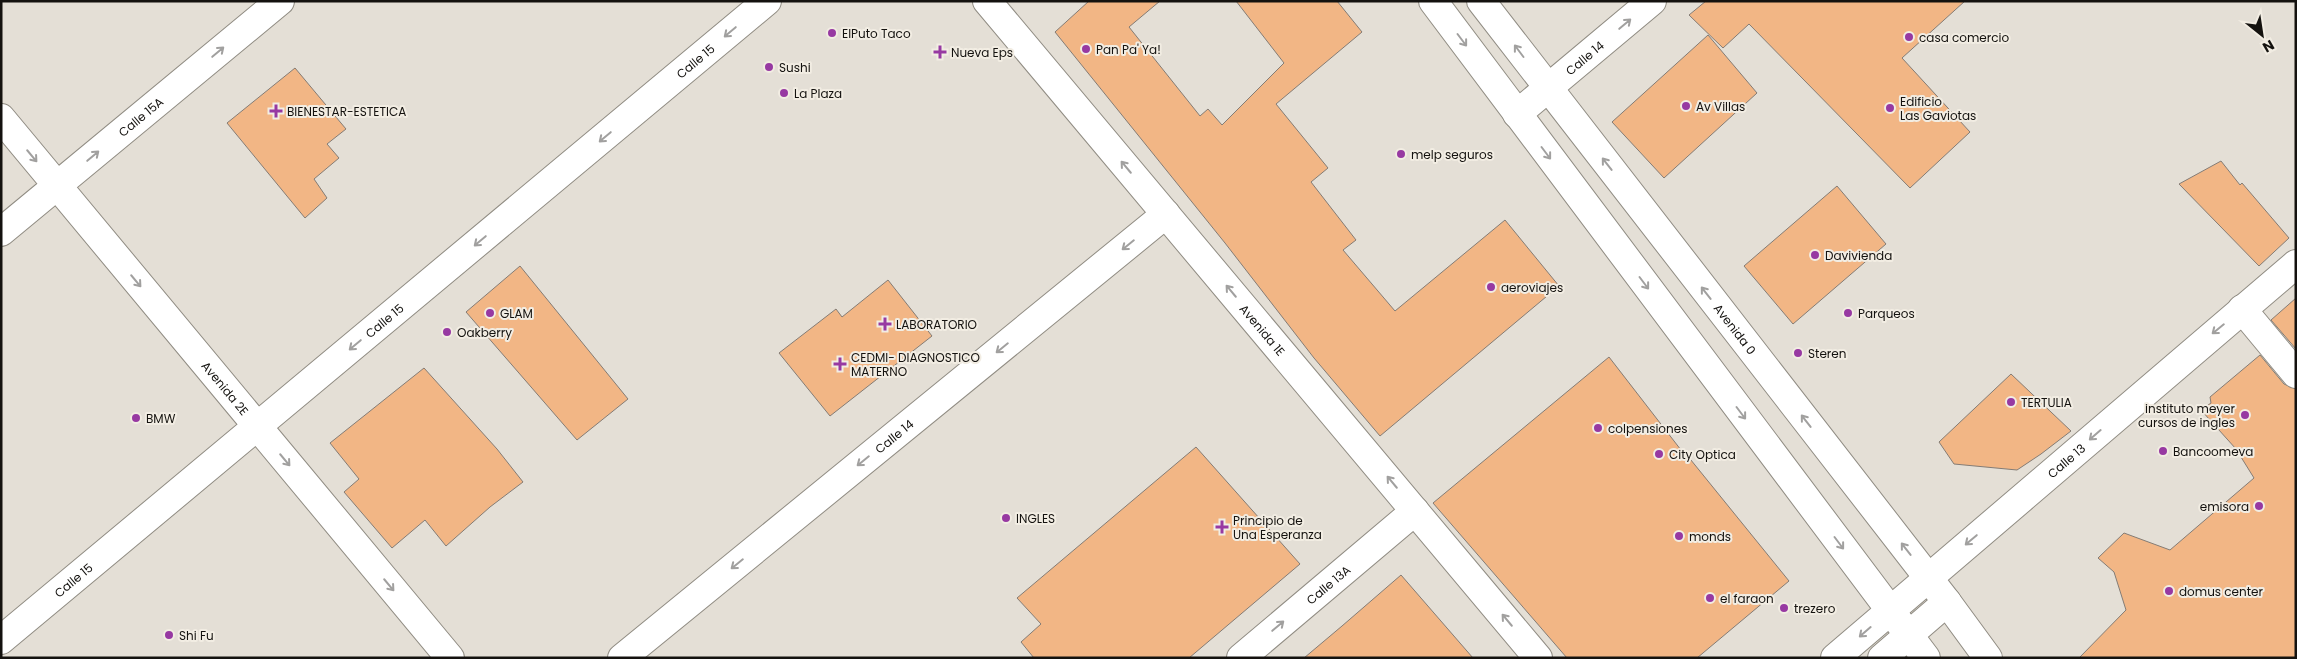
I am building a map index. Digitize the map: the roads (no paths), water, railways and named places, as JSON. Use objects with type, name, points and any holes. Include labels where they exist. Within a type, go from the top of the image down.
[{"type":"street","name":"Calle 15A","points":[[1,232],[280,1]]},
{"type":"street","name":"Calle 15","points":[[1,640],[767,1]]},
{"type":"street","name":"Avenida 1E","points":[[987,1],[1538,658]]},
{"type":"street","points":[[1433,1],[1926,658]]},
{"type":"street","name":"Avenida 0","points":[[1481,1],[1928,577],[1988,658]]},
{"type":"street","name":"Calle 14","points":[[1517,114],[1652,1]]},
{"type":"street","name":"Avenida 2E","points":[[1,118],[450,658]]},
{"type":"street","name":"Calle 14","points":[[622,658],[1166,214]]},
{"type":"street","name":"Calle 13","points":[[1834,658],[2296,264]]},
{"type":"street","points":[[2242,309],[2296,374]]},
{"type":"street","name":"Calle 13A","points":[[1241,658],[1415,511]]},
{"type":"street","points":[[1882,658],[1947,602]]},
{"type":"place","name":"ElPuto Taco","points":[[832,33]]},
{"type":"place","name":"casa comercio","points":[[1909,37]]},
{"type":"place","name":"Pan Pa' Ya!","points":[[1086,49]]},
{"type":"place","name":"Nueva Eps","points":[[940,52]]},
{"type":"place","name":"Sushi","points":[[769,67]]},
{"type":"place","name":"La Plaza","points":[[784,93]]},
{"type":"place","name":"Av Villas","points":[[1686,106]]},
{"type":"place","name":"Edificio Las Gaviotas","points":[[1890,108]]},
{"type":"place","name":"BIENESTAR-ESTETICA","points":[[276,111]]},
{"type":"place","name":"melp seguros","points":[[1401,154]]},
{"type":"place","name":"Davivienda","points":[[1815,255]]},
{"type":"place","name":"aeroviajes","points":[[1491,287]]},
{"type":"place","name":"GLAM","points":[[490,313]]},
{"type":"place","name":"Parqueos","points":[[1848,313]]},
{"type":"place","name":"LABORATORIO","points":[[885,324]]},
{"type":"place","name":"Oakberry","points":[[447,332]]},
{"type":"place","name":"Steren","points":[[1798,353]]},
{"type":"place","name":"CEDMI- DIAGNOSTICO MATERNO","points":[[840,364]]},
{"type":"place","name":"TERTULIA","points":[[2011,402]]},
{"type":"place","name":"instituto meyer cursos de ingles","points":[[2245,415]]},
{"type":"place","name":"BMW","points":[[136,418]]},
{"type":"place","name":"colpensiones","points":[[1598,428]]},
{"type":"place","name":"Bancoomeva","points":[[2163,451]]},
{"type":"place","name":"City Optica","points":[[1659,454]]},
{"type":"place","name":"emisora","points":[[2259,506]]},
{"type":"place","name":"INGLES","points":[[1006,518]]},
{"type":"place","name":"Principio de Una Esperanza","points":[[1222,527]]},
{"type":"place","name":"monds","points":[[1679,536]]},
{"type":"place","name":"domus center","points":[[2169,591]]},
{"type":"place","name":"el faraon","points":[[1710,598]]},
{"type":"place","name":"trezero","points":[[1784,608]]},
{"type":"place","name":"Shi Fu","points":[[169,635]]}]
